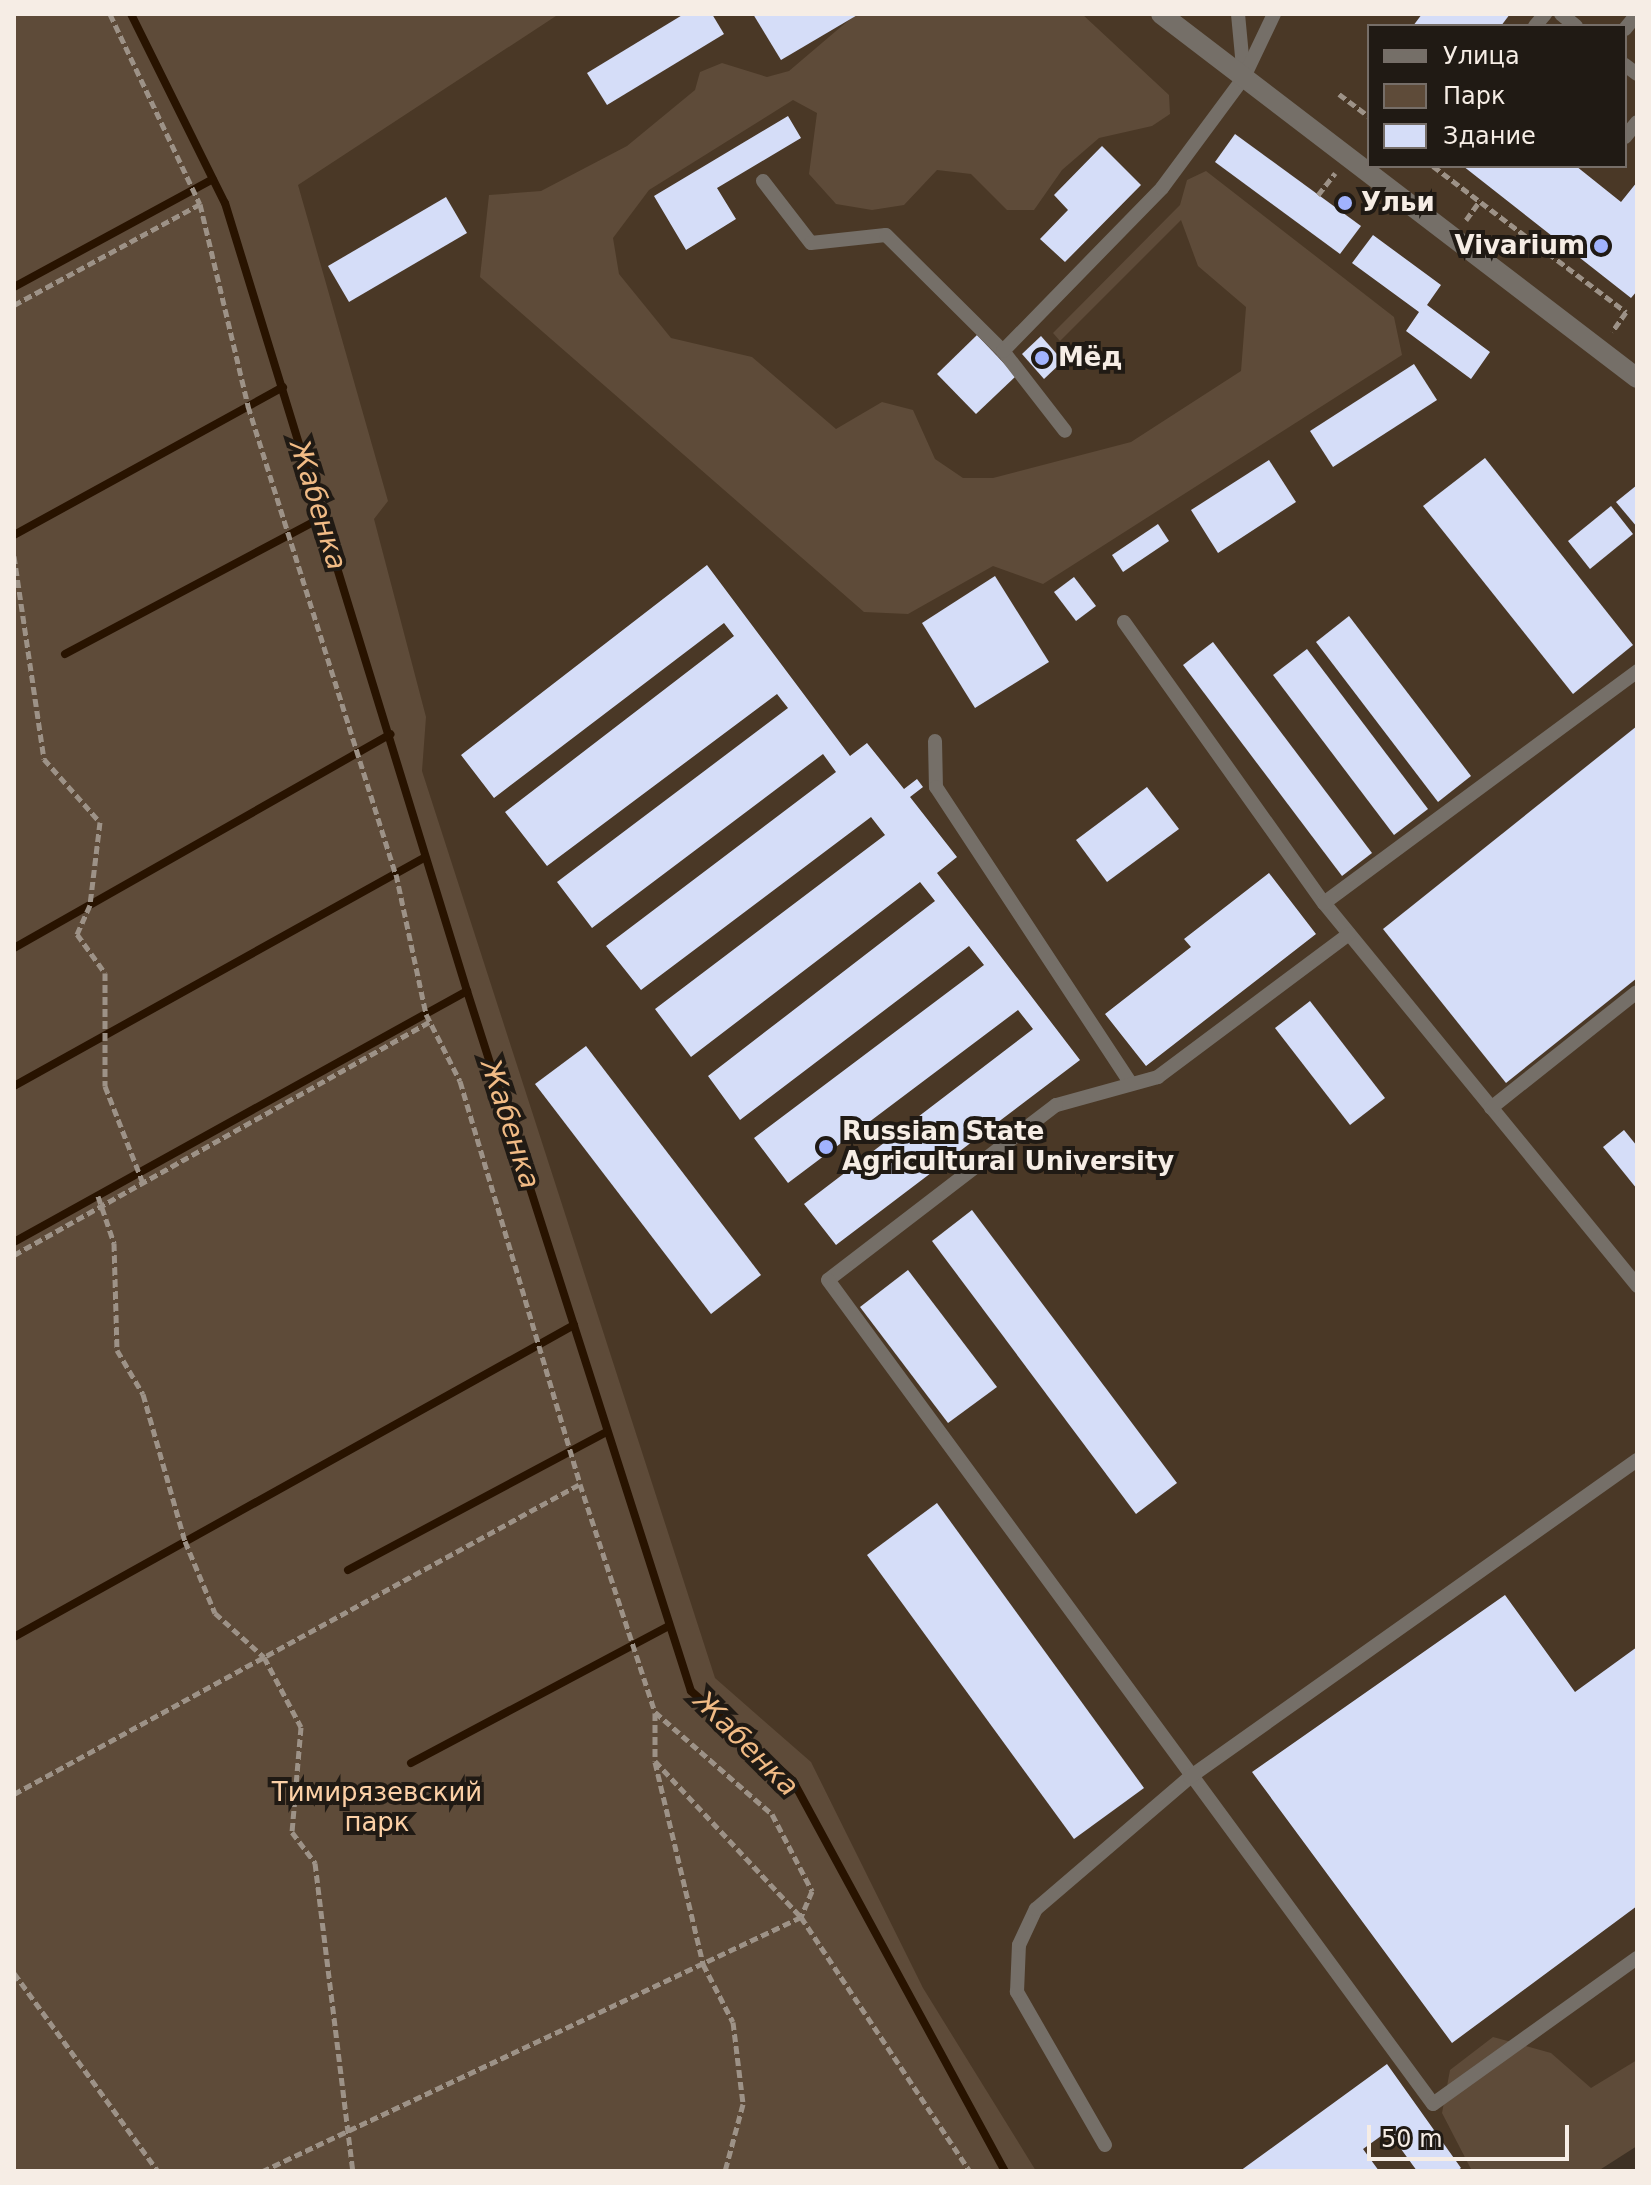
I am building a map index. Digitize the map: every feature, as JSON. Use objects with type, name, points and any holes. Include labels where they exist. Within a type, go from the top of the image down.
[{"type":"street","points":[[1161,14],[1637,378]]},
{"type":"lane","points":[[1238,14],[1244,77]]},
{"type":"lane","points":[[1003,351],[1162,188],[1244,77],[1274,14]]},
{"type":"lane","points":[[763,181],[811,243],[886,235],[1003,351],[1065,431]]},
{"type":"lane","points":[[1124,622],[1324,903],[1637,1286]]},
{"type":"lane","points":[[1324,903],[1637,671]]},
{"type":"lane","points":[[935,741],[936,787],[1131,1084]]},
{"type":"lane","points":[[1349,934],[1158,1077],[1056,1105],[828,1280],[1433,2104],[1637,1958]]},
{"type":"lane","points":[[1491,1108],[1637,992]]},
{"type":"lane","points":[[1105,2145],[1017,1992],[1019,1945],[1036,1909],[1190,1777],[1637,1460]]},
{"type":"path","points":[[110,14],[200,204],[248,406],[396,874],[429,1022],[460,1081],[580,1484],[655,1712],[655,1761],[703,1964],[733,2022],[743,2104],[725,2171]]},
{"type":"path","points":[[1339,94],[1367,115]]},
{"type":"path","points":[[1436,168],[1626,312],[1599,349]]},
{"type":"path","points":[[14,305],[200,204]]},
{"type":"path","points":[[14,556],[44,759],[100,822],[90,905],[77,934],[105,973],[105,1086],[143,1183]]},
{"type":"path","points":[[14,1255],[429,1022]]},
{"type":"path","points":[[98,1196],[104,1205],[114,1243],[117,1350],[143,1394],[185,1541],[215,1613],[264,1657],[301,1727],[292,1832],[315,1863],[353,2171]]},
{"type":"path","points":[[14,1794],[580,1484]]},
{"type":"path","points":[[263,2171],[801,1917],[812,1891],[772,1814],[655,1712]]},
{"type":"path","points":[[655,1761],[801,1917],[970,2171]]},
{"type":"path","points":[[14,1973],[158,2171]]},
{"type":"shaded area","name":"Russian State Agricultural University","points":[[14,14],[1637,14],[1637,2127],[1577,2171],[14,2171]]},
{"type":"green space","name":"Тимирязевский парк","points":[[14,14],[559,14],[298,185],[388,501],[374,519],[426,717],[422,771],[715,1678],[811,1762],[923,1988],[1036,2171],[14,2171]]},
{"type":"green space","points":[[856,14],[1082,14],[1169,95],[1170,114],[1152,126],[1099,138],[1062,170],[1034,210],[1007,210],[971,174],[937,170],[904,205],[872,210],[836,204],[809,174],[817,113],[793,100],[649,190],[613,238],[619,274],[671,338],[752,357],[836,429],[882,402],[913,410],[935,459],[963,478],[993,478],[1131,442],[1241,371],[1246,307],[1198,266],[1181,220],[1060,341],[1053,333],[1180,205],[1187,180],[1206,171],[1394,317],[1402,355],[1043,584],[993,566],[908,614],[864,612],[480,277],[489,195],[541,191],[627,146],[695,90],[700,72],[722,63],[767,77],[789,71]]},
{"type":"green space","points":[[1493,2037],[1551,2053],[1591,2088],[1637,2060],[1637,2146],[1598,2171],[1472,2171],[1442,2113],[1450,2070]]},
{"type":"building","points":[[684,14],[712,14],[724,34],[607,105],[587,73]]},
{"type":"building","points":[[753,14],[859,14],[781,60]]},
{"type":"building","points":[[1422,14],[1510,14],[1502,24],[1414,24]]},
{"type":"building","points":[[788,116],[801,138],[717,188],[736,219],[686,250],[654,196]]},
{"type":"building","points":[[1235,134],[1361,226],[1340,254],[1215,162]]},
{"type":"building","points":[[1102,146],[1141,185],[1065,262],[1040,239],[1068,210],[1054,195]]},
{"type":"building","name":"Vivarium","points":[[1466,168],[1578,168],[1621,202],[1637,182],[1637,291],[1631,298]]},
{"type":"building","points":[[446,197],[467,233],[349,302],[328,266]]},
{"type":"building","points":[[1373,235],[1441,285],[1427,305],[1490,352],[1471,379],[1406,331],[1419,312],[1352,263]]},
{"type":"building","points":[[977,335],[1016,376],[976,414],[937,374]]},
{"type":"building","name":"Мёд","points":[[1041,336],[1063,361],[1044,379],[1022,354]]},
{"type":"building","points":[[1414,364],[1437,400],[1333,467],[1310,431]]},
{"type":"building","points":[[1485,458],[1633,645],[1573,694],[1423,506]]},
{"type":"building","points":[[1269,460],[1296,502],[1218,553],[1191,510]]},
{"type":"building","points":[[1637,485],[1637,527],[1616,502]]},
{"type":"building","points":[[1611,506],[1633,534],[1590,569],[1568,541]]},
{"type":"building","points":[[1158,524],[1169,541],[1123,572],[1112,555]]},
{"type":"building","points":[[707,565],[850,756],[867,743],[904,789],[917,779],[923,787],[910,797],[957,857],[937,873],[1080,1060],[836,1245],[804,1204],[1033,1029],[1018,1010],[788,1183],[754,1138],[984,965],[969,946],[740,1120],[708,1076],[935,901],[920,882],[691,1057],[655,1009],[885,835],[871,817],[641,990],[606,946],[836,772],[823,754],[592,928],[557,882],[788,708],[777,694],[547,866],[505,812],[734,636],[724,623],[494,798],[461,755]]},
{"type":"building","points":[[995,576],[1049,662],[975,708],[922,623]]},
{"type":"building","points":[[1074,577],[1096,606],[1076,621],[1054,592]]},
{"type":"building","points":[[1349,616],[1471,776],[1438,802],[1316,642]]},
{"type":"building","points":[[1213,642],[1372,853],[1342,876],[1183,665]]},
{"type":"building","points":[[1307,649],[1428,809],[1394,835],[1273,675]]},
{"type":"building","points":[[1637,726],[1637,978],[1506,1083],[1383,929]]},
{"type":"building","points":[[1147,787],[1179,829],[1107,882],[1076,840]]},
{"type":"building","points":[[1269,873],[1316,934],[1146,1066],[1105,1014],[1191,947],[1184,939]]},
{"type":"building","points":[[1310,1001],[1385,1098],[1350,1125],[1275,1028]]},
{"type":"building","points":[[586,1046],[761,1275],[711,1314],[535,1084]]},
{"type":"building","points":[[1624,1130],[1637,1146],[1637,1189],[1603,1147]]},
{"type":"building","points":[[972,1210],[1177,1483],[1136,1514],[932,1241]]},
{"type":"building","points":[[908,1270],[997,1387],[948,1423],[860,1307]]},
{"type":"building","points":[[937,1503],[1144,1788],[1074,1839],[867,1555]]},
{"type":"building","points":[[1505,1595],[1575,1692],[1637,1647],[1637,1906],[1452,2043],[1252,1772]]},
{"type":"building","points":[[1387,2064],[1461,2168],[1457,2171],[1417,2171],[1388,2131],[1363,2149],[1379,2171],[1240,2171]]},
{"type":"waterway","name":"Жабенка","points":[[131,14],[225,203],[467,991],[691,1691],[793,1781],[1005,2171]]},
{"type":"waterway","points":[[14,287],[213,179]]},
{"type":"waterway","points":[[14,535],[283,387]]},
{"type":"waterway","points":[[65,654],[323,517]]},
{"type":"waterway","points":[[14,948],[390,734]]},
{"type":"waterway","points":[[14,1086],[425,857]]},
{"type":"waterway","points":[[14,1242],[467,991]]},
{"type":"waterway","points":[[14,1637],[574,1325]]},
{"type":"waterway","points":[[348,1570],[606,1432]]},
{"type":"waterway","points":[[411,1763],[669,1626]]},
{"type":"place","name":"Ульи","points":[[1345,203]]},
{"type":"place","name":"Vivarium","points":[[1601,246]]},
{"type":"place","name":"Мёд","points":[[1042,358]]},
{"type":"place","name":"Russian State Agricultural University","points":[[826,1147]]}]
